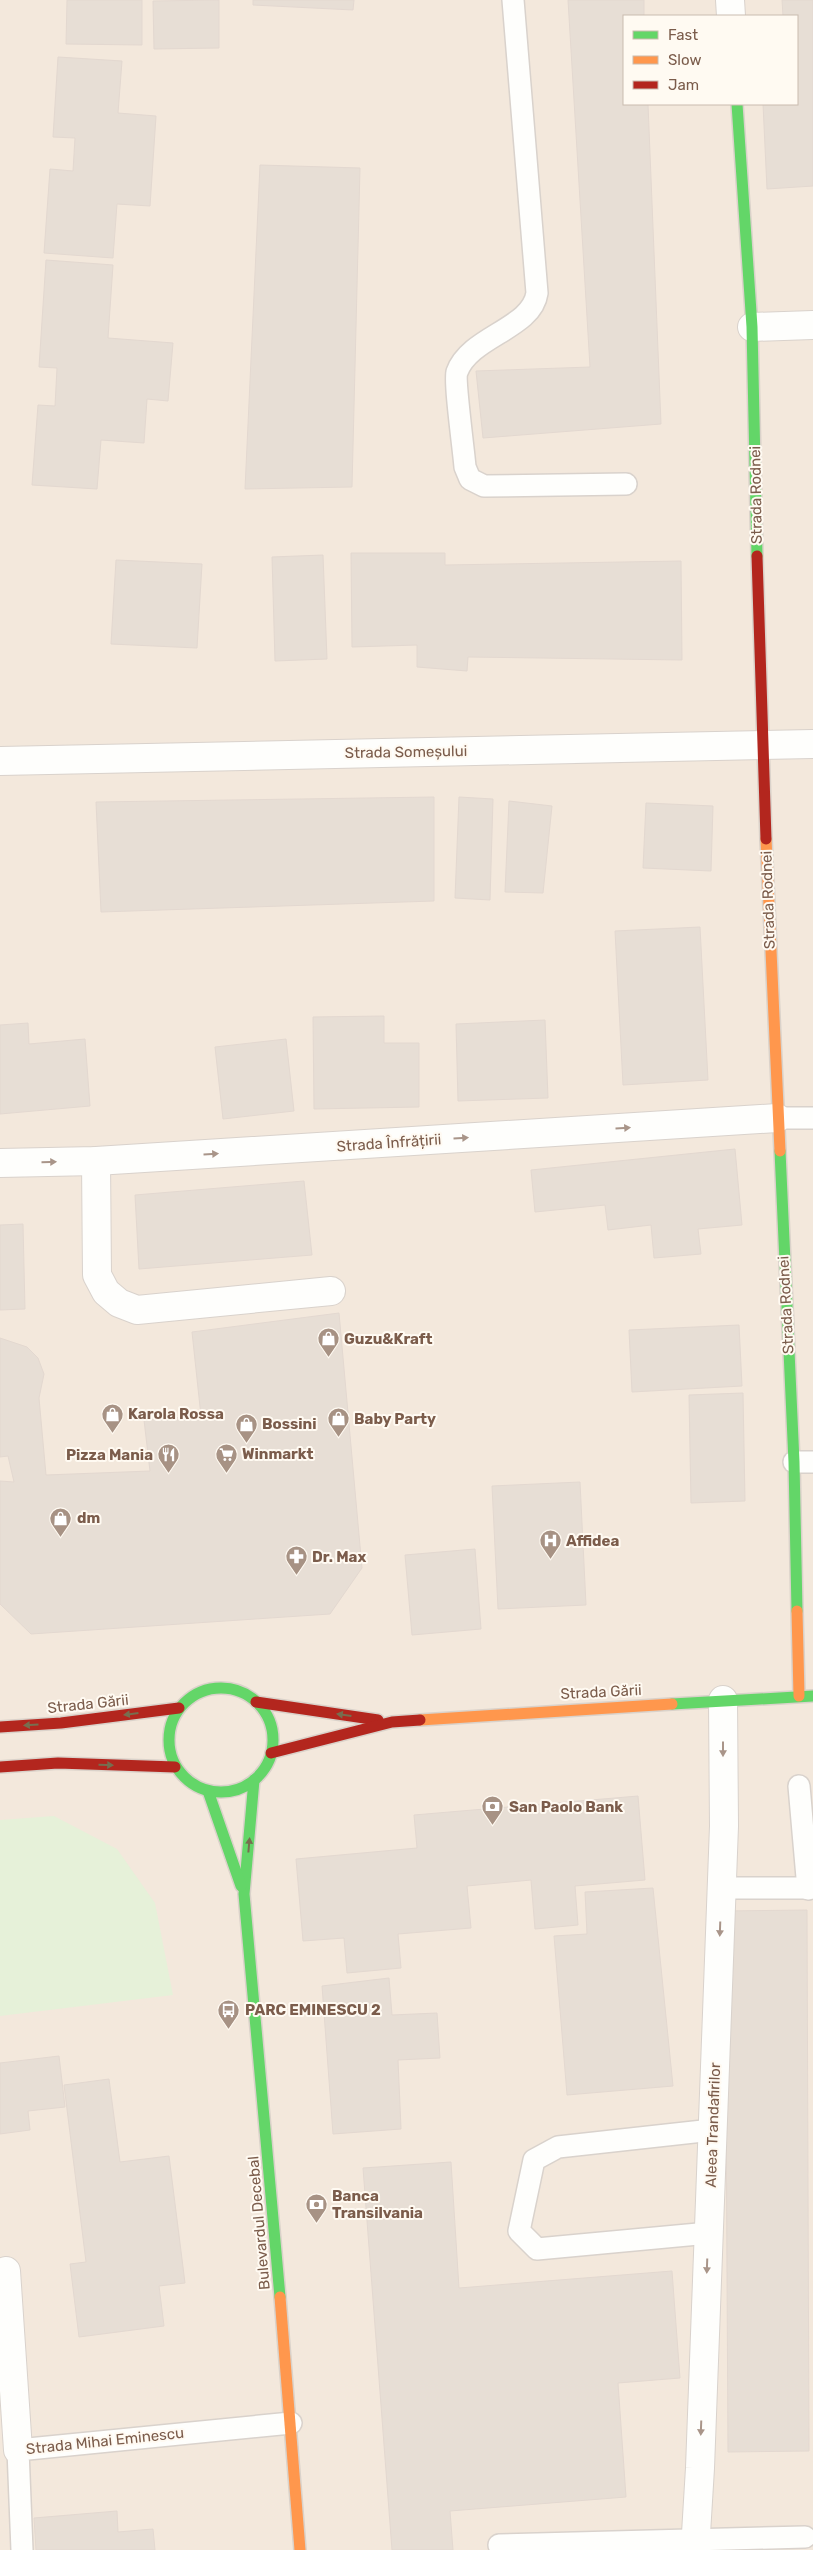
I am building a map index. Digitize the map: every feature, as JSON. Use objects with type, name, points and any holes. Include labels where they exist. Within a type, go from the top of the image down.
[{"type":"street","points":[[730,0],[731,15]]},
{"type":"street","name":"Strada Rodnei","points":[[737,105],[752,328],[762,744],[777,1118],[803,1462],[798,1696]]},
{"type":"street","points":[[752,328],[813,325]]},
{"type":"street","name":"Strada Someșului","points":[[0,761],[813,744]]},
{"type":"street","name":"Strada Înfrățirii","points":[[0,1163],[96,1161],[777,1118]]},
{"type":"street","points":[[96,1161],[97,1275],[106,1292],[119,1303],[137,1310],[332,1291]]},
{"type":"street","name":"Strada Gării","points":[[175,1767],[169,1748],[169,1731],[179,1708],[196,1694],[213,1688],[239,1691],[256,1702],[268,1717],[272,1734],[271,1753],[392,1722],[813,1696]]},
{"type":"street","name":"Aleea Trandafirilor","points":[[695,2544],[722,1888],[724,1700]]},
{"type":"street","name":"Strada Gării","points":[[256,1702],[392,1722]]},
{"type":"street","name":"Strada Gării","points":[[0,1727],[61,1723],[179,1708]]},
{"type":"street","points":[[0,1767],[58,1763],[175,1767],[192,1784],[208,1791],[226,1792],[243,1788],[254,1780],[264,1769],[271,1753]]},
{"type":"street","name":"Bulevardul Decebal","points":[[254,1780],[244,1894],[291,2423],[300,2550]]},
{"type":"street","name":"Bulevardul Decebal","points":[[208,1791],[244,1894]]},
{"type":"street","points":[[6,2271],[18,2450]]},
{"type":"lane","points":[[513,0],[538,293],[536,303],[524,315],[484,342],[467,357],[457,372],[465,468],[470,479],[484,486],[626,484]]},
{"type":"lane","points":[[777,1118],[813,1118]]},
{"type":"lane","points":[[722,1888],[811,1888],[799,1786]]},
{"type":"lane","points":[[709,2233],[537,2249],[519,2230],[534,2160],[558,2147],[712,2130]]},
{"type":"lane","name":"Strada Mihai Eminescu","points":[[22,2550],[18,2450],[291,2423]]},
{"type":"lane","points":[[499,2545],[695,2544],[805,2538]]},
{"type":"shaded area","points":[[0,0],[813,0],[813,2550],[0,2550]]},
{"type":"green space","points":[[54,1816],[117,1849],[155,1903],[173,1995],[0,2016],[0,1820]]},
{"type":"building","points":[[67,0],[142,0],[142,45],[66,44]]},
{"type":"building","points":[[219,0],[219,48],[154,49],[153,1]]},
{"type":"building","points":[[253,0],[354,0],[353,10],[253,5]]},
{"type":"building","points":[[568,0],[644,0],[644,15],[623,15],[623,105],[648,105],[661,424],[483,438],[476,371],[590,367]]},
{"type":"building","points":[[782,0],[813,0],[813,186],[767,189],[763,105],[798,105],[798,15],[783,15]]},
{"type":"building","points":[[58,57],[122,61],[118,113],[156,116],[150,206],[117,204],[113,258],[44,253],[50,169],[73,171],[75,138],[53,137]]},
{"type":"building","points":[[260,165],[360,168],[352,487],[245,489]]},
{"type":"building","points":[[46,260],[113,265],[108,338],[173,343],[168,401],[147,399],[144,443],[101,440],[97,489],[32,485],[38,405],[55,406],[57,368],[39,367]]},
{"type":"building","points":[[351,553],[445,553],[445,565],[681,561],[682,660],[468,657],[467,671],[417,667],[417,645],[352,647]]},
{"type":"building","points":[[323,555],[327,659],[275,661],[272,557]]},
{"type":"building","points":[[116,560],[202,564],[197,648],[111,644]]},
{"type":"building","points":[[434,797],[434,901],[101,912],[96,802]]},
{"type":"building","points":[[459,797],[493,799],[490,900],[455,898]]},
{"type":"building","points":[[509,801],[552,806],[543,893],[505,892]]},
{"type":"building","points":[[646,803],[713,806],[711,871],[643,868]]},
{"type":"building","points":[[700,927],[708,1080],[623,1085],[615,931]]},
{"type":"building","points":[[384,1016],[384,1043],[419,1043],[419,1107],[314,1109],[313,1017]]},
{"type":"building","points":[[545,1020],[548,1098],[458,1101],[456,1024]]},
{"type":"building","points":[[28,1023],[29,1044],[85,1039],[90,1106],[0,1114],[0,1025]]},
{"type":"building","points":[[286,1039],[294,1111],[223,1119],[215,1047]]},
{"type":"building","points":[[735,1149],[742,1225],[698,1229],[701,1254],[654,1258],[651,1225],[608,1230],[605,1205],[535,1212],[531,1170]]},
{"type":"building","points":[[304,1181],[312,1255],[139,1269],[135,1195]]},
{"type":"building","points":[[23,1224],[25,1309],[0,1310],[0,1225]]},
{"type":"building","name":"Winmarkt","points":[[339,1313],[362,1568],[330,1614],[31,1634],[0,1604],[0,1481],[14,1482],[8,1456],[0,1457],[0,1338],[27,1347],[38,1358],[44,1374],[39,1398],[46,1475],[150,1471],[144,1420],[201,1416],[192,1332]]},
{"type":"building","points":[[739,1325],[742,1386],[632,1392],[629,1330]]},
{"type":"building","points":[[743,1393],[745,1501],[691,1503],[689,1395]]},
{"type":"building","points":[[580,1482],[586,1605],[498,1609],[492,1486]]},
{"type":"building","points":[[475,1549],[481,1629],[412,1635],[405,1555]]},
{"type":"building","points":[[638,1796],[645,1880],[575,1886],[578,1925],[535,1929],[531,1880],[467,1886],[471,1928],[398,1934],[401,1968],[347,1973],[344,1938],[303,1941],[296,1859],[417,1848],[414,1815]]},
{"type":"building","points":[[653,1888],[673,2086],[567,2095],[554,1936],[587,1934],[585,1892]]},
{"type":"building","points":[[807,1910],[809,2451],[728,2452],[725,1911]]},
{"type":"building","points":[[389,1978],[392,2015],[437,2013],[440,2058],[398,2060],[401,2129],[333,2134],[322,1986]]},
{"type":"building","points":[[59,2056],[65,2107],[28,2111],[30,2130],[0,2134],[0,2063]]},
{"type":"building","points":[[109,2079],[120,2162],[169,2156],[185,2283],[159,2286],[164,2326],[79,2337],[70,2264],[86,2262],[64,2085]]},
{"type":"building","points":[[451,2162],[459,2288],[672,2271],[680,2378],[618,2383],[626,2497],[450,2511],[453,2550],[392,2550],[363,2168]]},
{"type":"building","points":[[117,2511],[118,2532],[153,2529],[155,2550],[36,2550],[34,2518]]},
{"type":"traffic: fast","points":[[737,105],[752,327],[757,556]]},
{"type":"traffic: fast","points":[[780,1151],[794,1462],[797,1611]]},
{"type":"traffic: fast","points":[[221,1688],[241,1692],[258,1703],[269,1720],[273,1740],[269,1760],[258,1777],[241,1788],[221,1792],[201,1788],[184,1777],[173,1760],[169,1740],[173,1720],[184,1703],[201,1692],[221,1688]]},
{"type":"traffic: fast","points":[[672,1704],[813,1696]]},
{"type":"traffic: fast","points":[[254,1780],[244,1894],[280,2297]]},
{"type":"traffic: fast","points":[[208,1791],[241,1886]]},
{"type":"traffic: slow","points":[[766,839],[780,1151]]},
{"type":"traffic: slow","points":[[797,1611],[799,1696]]},
{"type":"traffic: slow","points":[[420,1720],[672,1704]]},
{"type":"traffic: slow","points":[[280,2297],[300,2550]]},
{"type":"traffic: jam","points":[[757,556],[766,839]]},
{"type":"traffic: jam","points":[[256,1702],[378,1720]]},
{"type":"traffic: jam","points":[[0,1727],[61,1723],[179,1708]]},
{"type":"traffic: jam","points":[[271,1753],[392,1722],[420,1720]]},
{"type":"traffic: jam","points":[[0,1767],[58,1763],[175,1767]]},
{"type":"place","name":"Guzu&Kraft","points":[[328,1358]]},
{"type":"place","name":"Karola Rossa","points":[[112,1433]]},
{"type":"place","name":"Baby Party","points":[[338,1438]]},
{"type":"place","name":"Bossini","points":[[246,1443]]},
{"type":"place","name":"Winmarkt","points":[[226,1473]]},
{"type":"place","name":"Pizza Mania","points":[[169,1474]]},
{"type":"place","name":"dm","points":[[61,1537]]},
{"type":"place","name":"Affidea","points":[[550,1560]]},
{"type":"place","name":"Dr. Max","points":[[296,1576]]},
{"type":"place","name":"San Paolo Bank","points":[[493,1826]]},
{"type":"place","name":"PARC EMINESCU 2","points":[[229,2029]]},
{"type":"place","name":"Banca Transilvania","points":[[316,2224]]}]
